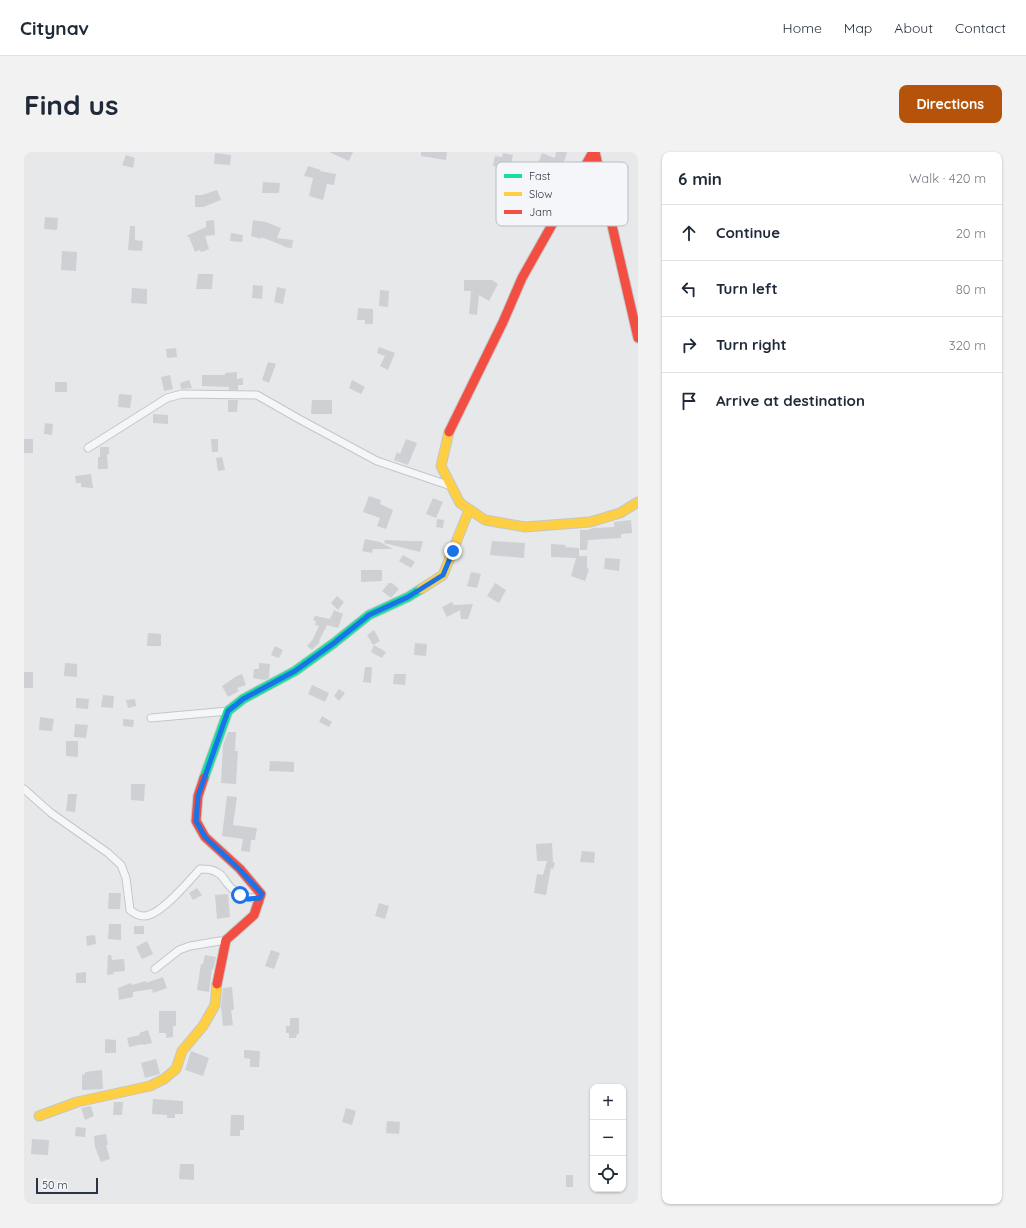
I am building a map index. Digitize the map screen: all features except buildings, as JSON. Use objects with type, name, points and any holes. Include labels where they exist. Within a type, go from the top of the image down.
[{"type":"street","points":[[594,152],[596,162]]},
{"type":"street","points":[[588,162],[594,152]]},
{"type":"street","points":[[552,226],[522,278],[503,322],[447,436],[440,466],[460,503],[485,520],[525,527],[590,522],[620,512],[638,502]]},
{"type":"street","points":[[612,226],[638,338]]},
{"type":"street","points":[[88,448],[167,398],[182,394],[257,394],[299,419],[378,461],[451,486]]},
{"type":"street","points":[[155,969],[179,950],[190,946],[226,940],[254,914],[262,894],[240,870],[205,837],[196,821],[198,796],[228,711],[243,699],[295,671],[334,643],[369,615],[408,597],[443,575],[470,510]]},
{"type":"street","points":[[151,718],[228,711]]},
{"type":"street","points":[[24,789],[51,813],[108,853],[121,865],[126,878],[130,910],[136,915],[149,916],[159,910],[200,868],[212,869],[220,874],[230,887],[248,899],[260,898]]},
{"type":"street","points":[[38,1116],[77,1102],[150,1086],[164,1079],[176,1069],[182,1051],[203,1026],[216,1005],[217,984],[226,940]]},
{"type":"traffic: fast","points":[[204,778],[228,711],[243,699],[295,671],[334,643],[369,615],[408,597],[421,589]]},
{"type":"traffic: slow","points":[[449,432],[441,466],[460,503],[485,520],[525,527],[590,522],[620,513],[638,502]]},
{"type":"traffic: slow","points":[[421,589],[443,575],[469,510]]},
{"type":"traffic: slow","points":[[39,1116],[77,1102],[150,1086],[164,1079],[176,1069],[182,1051],[203,1026],[215,1005],[217,984]]},
{"type":"traffic: jam","points":[[587,162],[593,152]]},
{"type":"traffic: jam","points":[[595,152],[597,162]]},
{"type":"traffic: jam","points":[[449,432],[503,322],[522,278],[551,226]]},
{"type":"traffic: jam","points":[[612,226],[638,338]]},
{"type":"traffic: jam","points":[[204,778],[198,796],[196,821],[205,837],[240,869],[261,894],[254,915],[226,940],[217,984]]},
{"type":"route","points":[[240,895],[248,899],[260,898],[262,894],[253,883],[205,837],[196,821],[198,796],[228,711],[243,699],[295,671],[334,643],[369,615],[408,597],[443,575],[453,551]]}]
